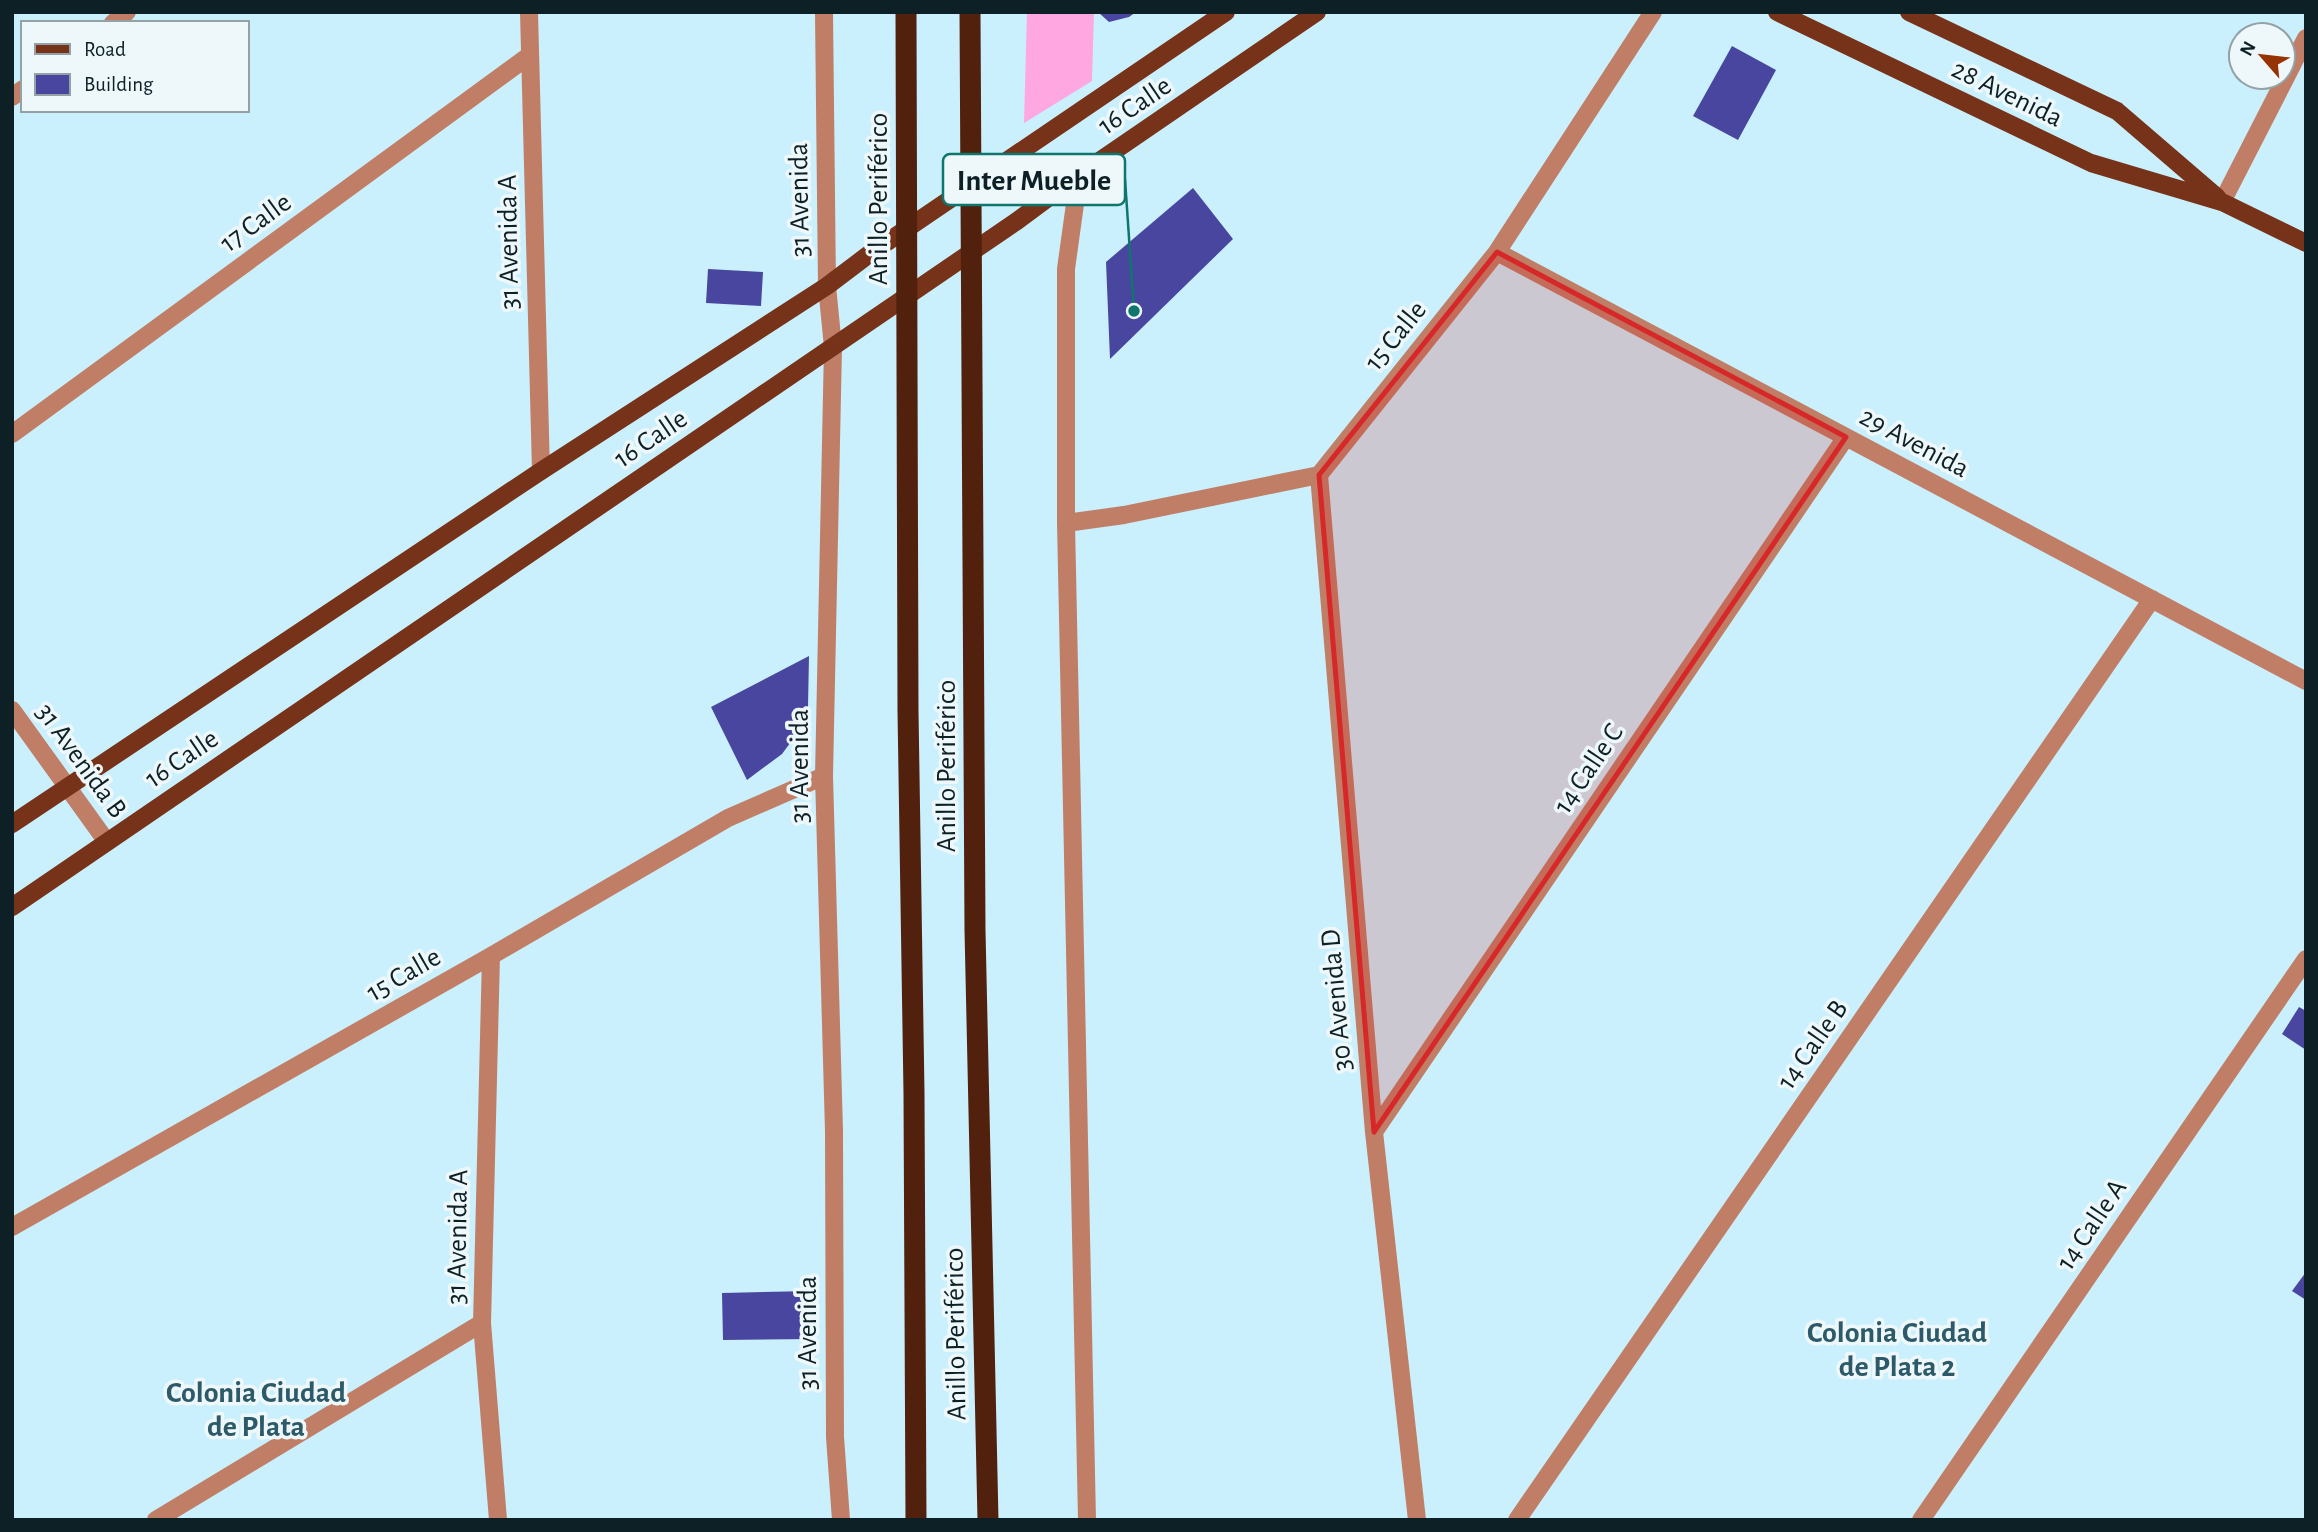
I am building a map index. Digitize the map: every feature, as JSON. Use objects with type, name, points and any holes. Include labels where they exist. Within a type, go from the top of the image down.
[{"type":"highway","name":"Anillo Periférico","points":[[906,12],[908,711],[914,1094],[916,1520]]},
{"type":"highway","name":"Anillo Periférico","points":[[971,12],[975,916],[988,1520]]},
{"type":"main road","name":"16 Calle","points":[[12,824],[541,471],[828,285],[868,255],[1226,12]]},
{"type":"main road","name":"16 Calle","points":[[12,907],[1017,221],[1079,175],[1317,12]]},
{"type":"main road","name":"28 Avenida","points":[[1777,12],[2091,163],[2222,202],[2306,243]]},
{"type":"main road","name":"28 Avenida","points":[[1909,12],[2117,111],[2222,202]]},
{"type":"street","name":"31 Avenida A","points":[[528,12],[541,471]]},
{"type":"street","name":"31 Avenida","points":[[824,12],[828,285],[833,346],[824,776],[834,1131],[835,1437],[841,1520]]},
{"type":"street","name":"15 Calle","points":[[1319,475],[1497,252],[1653,12]]},
{"type":"street","points":[[2222,202],[2306,38]]},
{"type":"street","name":"17 Calle","points":[[12,434],[530,55]]},
{"type":"street","points":[[1079,175],[1066,270],[1066,523],[1087,1520]]},
{"type":"street","name":"29 Avenida","points":[[1497,252],[2306,681]]},
{"type":"street","name":"14 Calle C","points":[[1374,1132],[1846,437]]},
{"type":"street","points":[[1066,523],[1319,475]]},
{"type":"street","name":"30 Avenida D","points":[[1319,475],[1374,1132],[1417,1520]]},
{"type":"street","name":"14 Calle B","points":[[1517,1520],[2152,600]]},
{"type":"street","name":"31 Avenida B","points":[[12,710],[107,842]]},
{"type":"street","name":"15 Calle","points":[[12,1227],[491,956],[728,817],[824,776]]},
{"type":"street","name":"31 Avenida A","points":[[491,956],[482,1323],[498,1520]]},
{"type":"street","name":"14 Calle A","points":[[1921,1520],[2306,959]]},
{"type":"street","points":[[156,1520],[482,1323]]},
{"type":"highlighted area","points":[[1497,252],[1846,437],[1374,1132],[1319,475]]},
{"type":"shaded area","points":[[1027,12],[1094,12],[1092,81],[1024,123]]},
{"type":"building","points":[[1098,12],[1136,12],[1129,17],[1109,22]]},
{"type":"building","points":[[1732,46],[1776,70],[1738,140],[1693,116]]},
{"type":"building","points":[[1193,188],[1233,239],[1110,359],[1106,262]]},
{"type":"building","points":[[708,269],[763,272],[761,306],[706,303]]},
{"type":"building","points":[[809,656],[808,707],[799,731],[782,754],[747,780],[711,707]]},
{"type":"building","points":[[2299,1007],[2306,1011],[2306,1050],[2282,1034]]},
{"type":"building","points":[[2306,1272],[2306,1300],[2292,1291]]},
{"type":"building","points":[[812,1291],[813,1339],[723,1340],[722,1293]]},
{"type":"place","name":"Inter Mueble","points":[[1134,311]]},
{"type":"district","name":"Colonia Ciudad de Plata 2","points":[[1897,1350]]},
{"type":"district","name":"Colonia Ciudad de Plata","points":[[256,1410]]}]
